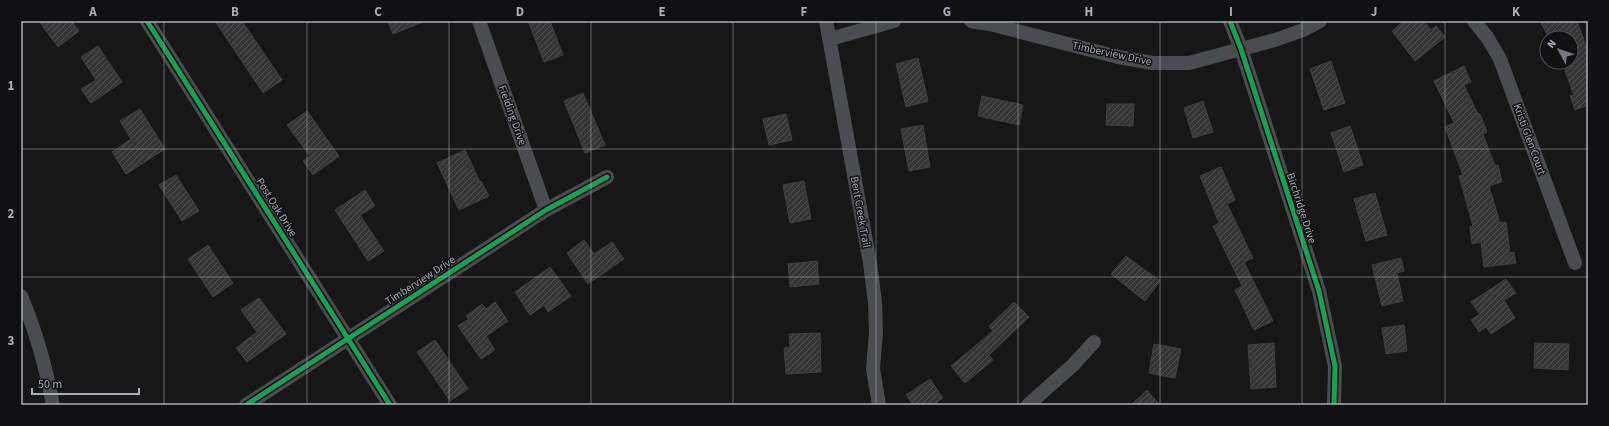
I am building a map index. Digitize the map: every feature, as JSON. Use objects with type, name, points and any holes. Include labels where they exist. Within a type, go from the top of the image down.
[{"type":"street","name":"Post Oak Drive","points":[[147,21],[390,405]]},
{"type":"street","name":"Fielding Drive","points":[[479,21],[546,210]]},
{"type":"street","name":"Bent Creek Trail","points":[[826,21],[870,263],[876,332],[873,369],[879,405]]},
{"type":"street","points":[[830,39],[894,21]]},
{"type":"street","name":"Timberview Drive","points":[[971,21],[990,24],[1118,57],[1153,62],[1189,63],[1275,40],[1303,30],[1320,21]]},
{"type":"street","name":"Birchridge Drive","points":[[1230,21],[1241,49],[1318,290],[1335,366],[1334,405]]},
{"type":"street","name":"Kristi Glen Court","points":[[1474,21],[1487,37],[1500,59],[1576,263]]},
{"type":"street","name":"Timberview Drive","points":[[246,405],[546,210],[607,178]]},
{"type":"street","points":[[21,296],[32,324],[48,380],[53,405]]},
{"type":"street","points":[[1028,405],[1073,365],[1094,342]]},
{"type":"building","points":[[39,21],[72,21],[79,31],[58,47]]},
{"type":"building","points":[[215,21],[242,21],[282,80],[263,93]]},
{"type":"building","points":[[388,21],[425,21],[393,34]]},
{"type":"building","points":[[528,21],[550,21],[563,55],[544,62]]},
{"type":"building","points":[[1404,21],[1424,21],[1431,30],[1436,26],[1445,37],[1415,61],[1392,31]]},
{"type":"building","points":[[1540,21],[1577,21],[1588,51],[1588,105],[1575,110],[1570,96],[1574,95],[1565,70],[1579,70],[1579,30],[1545,30]]},
{"type":"building","points":[[98,46],[122,82],[91,103],[81,89],[96,80],[81,57]]},
{"type":"building","points":[[918,58],[928,101],[906,107],[896,64]]},
{"type":"building","points":[[1331,61],[1345,103],[1324,110],[1310,69]]},
{"type":"building","points":[[1464,66],[1471,82],[1464,85],[1478,114],[1480,114],[1487,132],[1483,134],[1495,166],[1498,165],[1502,182],[1489,186],[1500,223],[1506,222],[1510,253],[1514,252],[1516,263],[1484,267],[1481,242],[1472,244],[1470,227],[1473,226],[1459,176],[1463,175],[1445,127],[1454,123],[1434,81]]},
{"type":"building","points":[[583,93],[605,145],[585,153],[564,101]]},
{"type":"building","points":[[982,96],[1023,105],[1019,125],[978,116]]},
{"type":"building","points":[[1203,101],[1213,132],[1193,138],[1184,108]]},
{"type":"building","points":[[1107,104],[1134,104],[1133,126],[1106,125]]},
{"type":"building","points":[[140,109],[165,149],[126,174],[112,152],[131,139],[120,121]]},
{"type":"building","points":[[307,111],[339,156],[313,175],[303,161],[310,156],[287,125]]},
{"type":"building","points":[[786,114],[792,140],[769,145],[763,119]]},
{"type":"building","points":[[923,125],[930,167],[909,171],[901,129]]},
{"type":"building","points":[[1350,126],[1363,165],[1344,172],[1331,133]]},
{"type":"building","points":[[465,150],[480,182],[481,181],[489,196],[459,210],[437,163]]},
{"type":"building","points":[[1221,167],[1235,200],[1227,204],[1253,258],[1244,262],[1273,321],[1254,330],[1235,290],[1242,286],[1213,226],[1219,223],[1200,176]]},
{"type":"building","points":[[176,175],[199,211],[182,221],[159,185]]},
{"type":"building","points":[[804,181],[811,219],[790,223],[783,185]]},
{"type":"building","points":[[365,190],[375,206],[360,215],[384,251],[368,261],[335,210]]},
{"type":"building","points":[[1375,193],[1387,235],[1366,241],[1354,199]]},
{"type":"building","points":[[584,240],[594,254],[612,242],[624,259],[588,284],[567,253]]},
{"type":"building","points":[[208,245],[233,283],[213,297],[188,259]]},
{"type":"building","points":[[1126,256],[1160,281],[1145,301],[1111,274]]},
{"type":"building","points":[[1401,258],[1404,271],[1397,273],[1403,301],[1382,306],[1372,265]]},
{"type":"building","points":[[817,261],[819,284],[790,287],[788,264]]},
{"type":"building","points":[[550,267],[571,296],[548,312],[544,305],[530,315],[515,292]]},
{"type":"building","points":[[1506,279],[1516,293],[1504,300],[1515,318],[1491,334],[1486,327],[1479,332],[1471,320],[1480,314],[1471,302]]},
{"type":"building","points":[[259,298],[286,334],[247,362],[236,348],[257,332],[241,310]]},
{"type":"building","points":[[495,302],[508,321],[486,336],[495,350],[481,359],[458,326],[469,319],[466,316],[482,304],[486,309]]},
{"type":"building","points":[[1014,302],[1029,317],[989,355],[993,360],[965,383],[951,366],[993,331],[989,326]]},
{"type":"building","points":[[1404,325],[1407,351],[1386,354],[1382,328]]},
{"type":"building","points":[[820,333],[821,372],[786,374],[784,348],[790,347],[789,334]]},
{"type":"building","points":[[435,340],[468,389],[450,401],[417,352]]},
{"type":"building","points":[[1274,343],[1276,387],[1251,389],[1248,345]]},
{"type":"building","points":[[1535,343],[1569,344],[1568,370],[1534,368]]},
{"type":"building","points":[[1154,344],[1181,349],[1175,378],[1149,373]]},
{"type":"building","points":[[930,379],[943,398],[933,405],[913,405],[906,395]]},
{"type":"building","points":[[1147,390],[1160,405],[1131,405]]},
{"type":"cycle path","points":[[147,21],[390,405]]},
{"type":"cycle path","points":[[1230,21],[1241,49],[1319,291],[1335,366],[1334,405]]},
{"type":"cycle path","points":[[246,405],[546,210],[607,177]]}]
